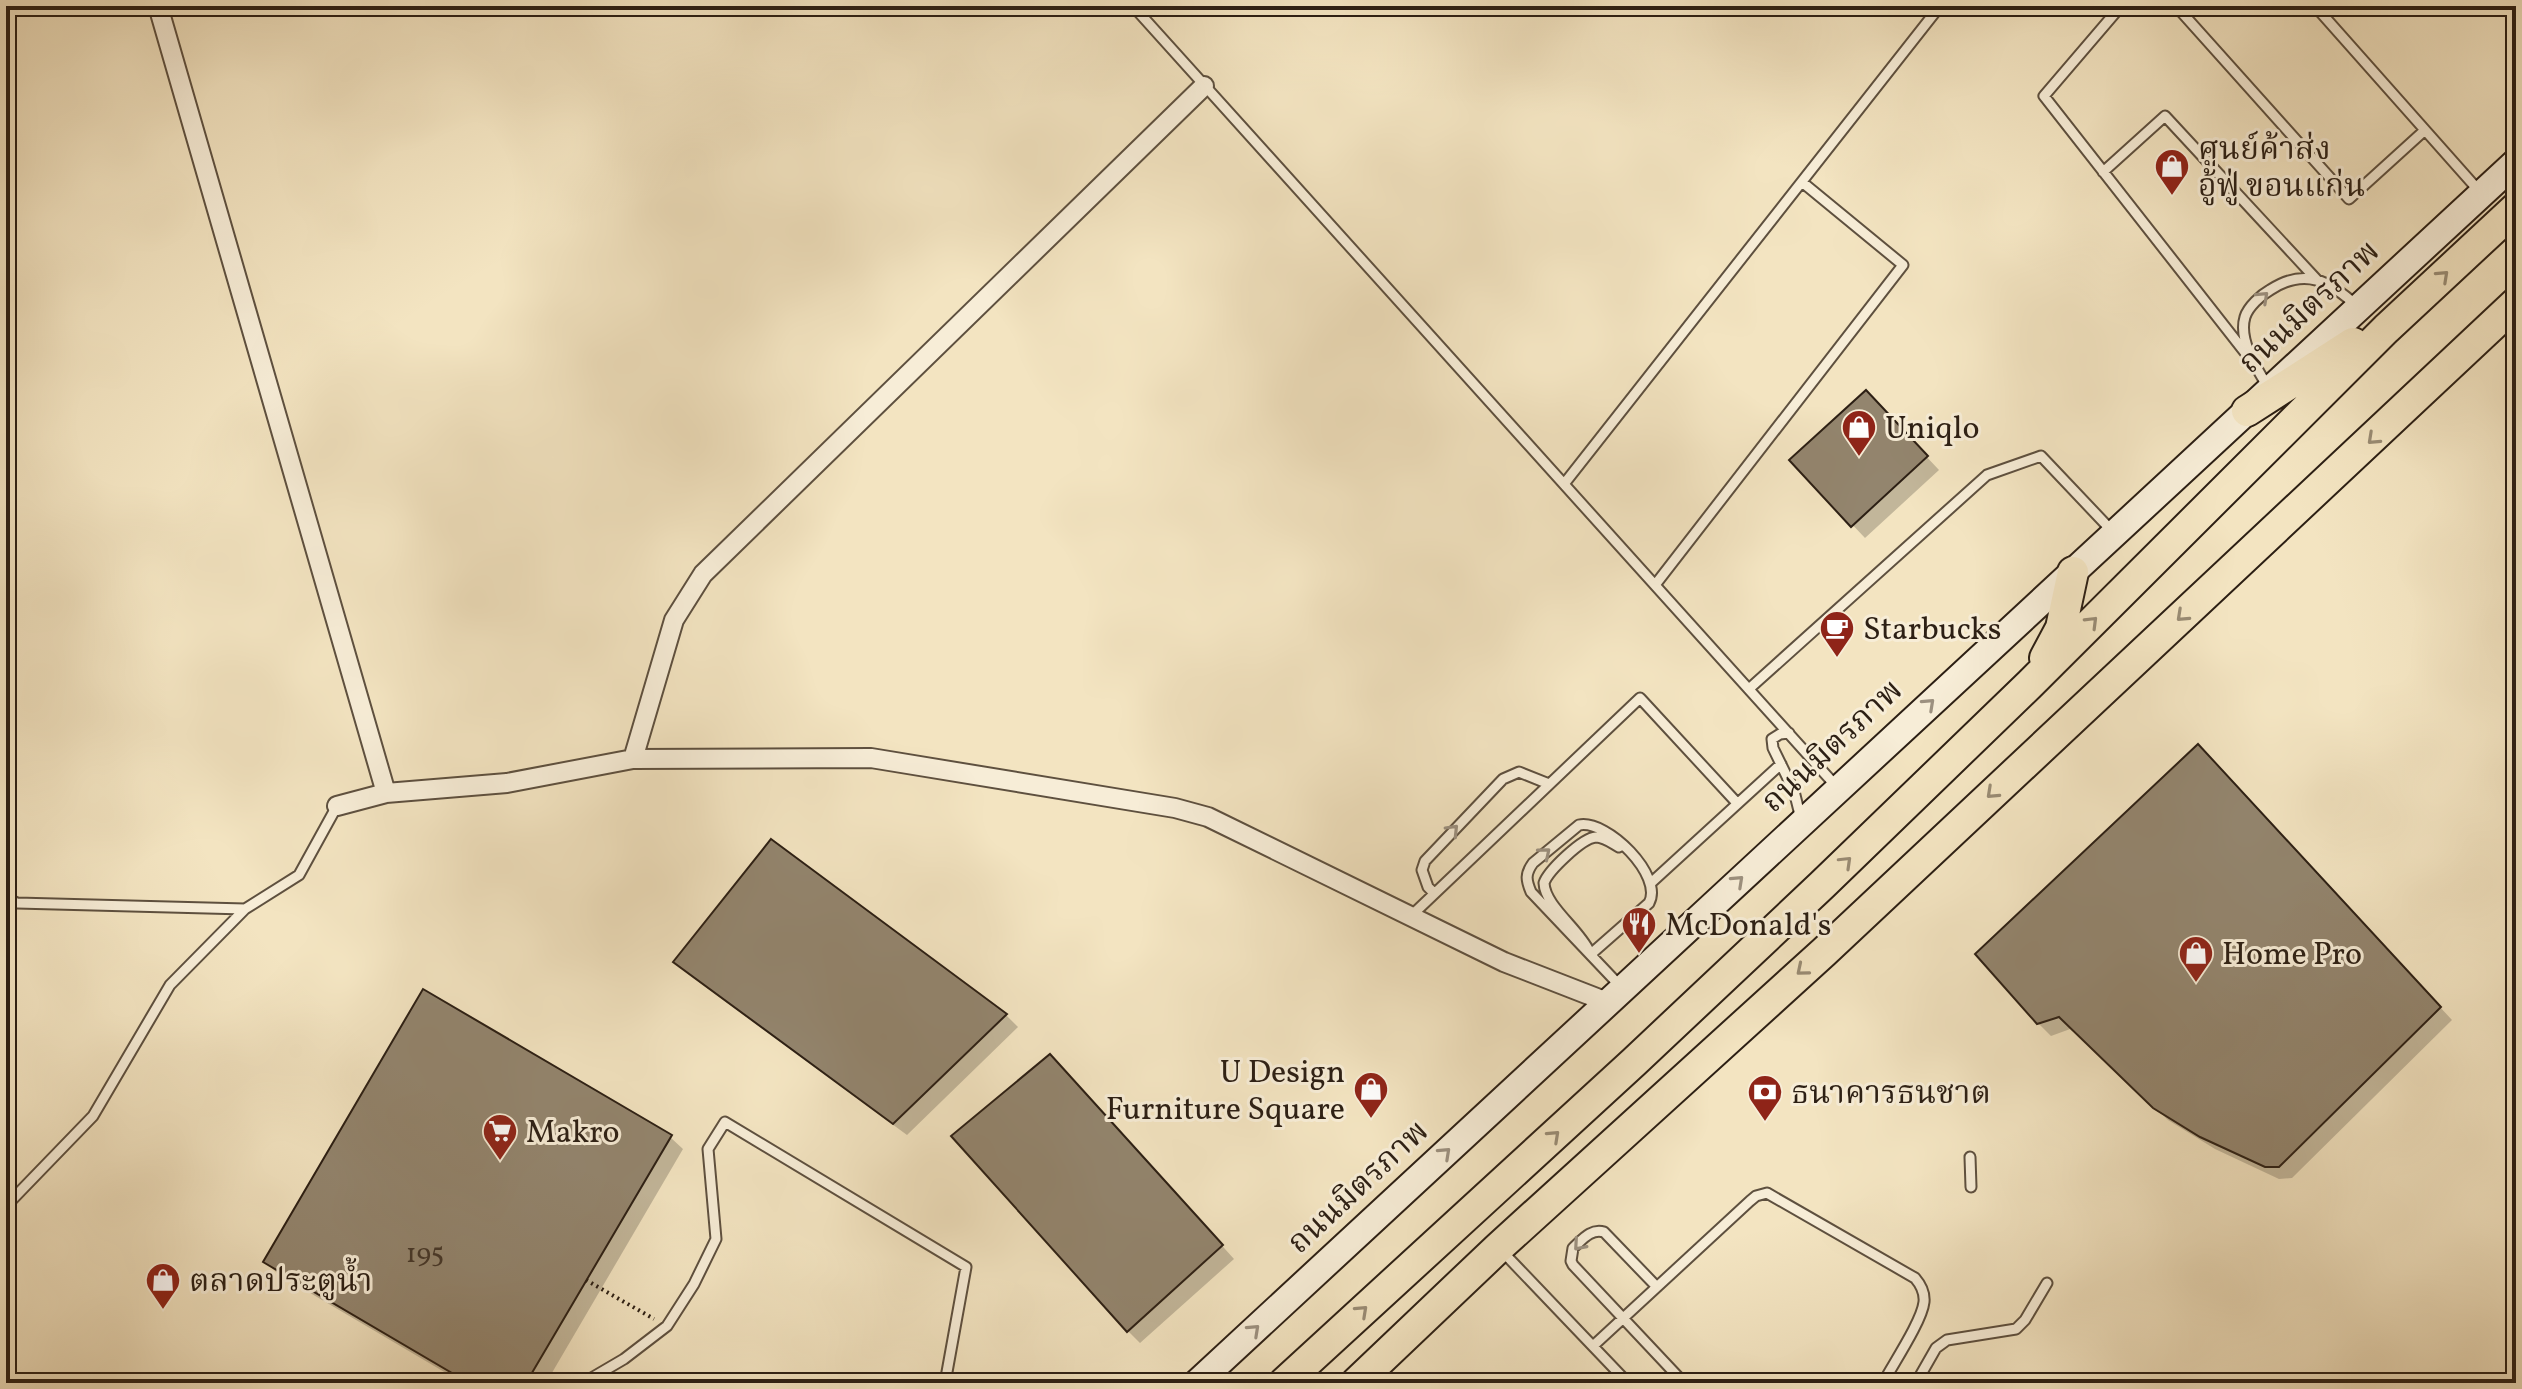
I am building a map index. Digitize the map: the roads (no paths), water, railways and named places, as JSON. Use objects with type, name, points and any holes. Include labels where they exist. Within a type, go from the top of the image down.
[{"type":"main road","name":"ถนนมิตรภาพ","points":[[1197,1383],[2516,162]]},
{"type":"main road","points":[[1284,1383],[1634,1062],[2030,684],[2408,308],[2516,208]]},
{"type":"main road","points":[[1356,1383],[1498,1248],[1784,985],[1824,952],[2516,303]]},
{"type":"main road","points":[[2247,411],[2408,308]]},
{"type":"main road","points":[[2430,386],[2516,321]]},
{"type":"main road","points":[[2030,684],[2061,628],[2073,572]]},
{"type":"street","points":[[158,6],[386,793]]},
{"type":"street","points":[[633,759],[674,620],[703,574],[1204,86]]},
{"type":"street","points":[[337,806],[386,793],[507,783],[633,759],[871,758],[1175,808],[1208,817],[1504,962],[1614,995]]},
{"type":"lane","points":[[1133,6],[1839,788]]},
{"type":"lane","points":[[1564,484],[1940,6]]},
{"type":"lane","points":[[2121,6],[2044,96],[2251,360],[2270,390]]},
{"type":"lane","points":[[2176,6],[2349,199],[2425,130]]},
{"type":"lane","points":[[2315,6],[2482,194]]},
{"type":"lane","points":[[2103,172],[2165,116],[2317,280]]},
{"type":"lane","points":[[1655,585],[1903,265],[1802,182]]},
{"type":"lane","points":[[2251,360],[2245,317],[2260,296],[2295,277],[2317,280],[2341,291],[2359,308]]},
{"type":"lane","points":[[1750,688],[1987,475],[2041,456],[2114,533]]},
{"type":"lane","points":[[1411,916],[1640,698],[1737,803]]},
{"type":"lane","points":[[1789,733],[1772,739],[1794,791],[1801,823]]},
{"type":"lane","points":[[1652,882],[1781,764]]},
{"type":"lane","points":[[1434,893],[1428,887],[1422,870],[1425,861],[1503,779],[1519,772],[1549,784]]},
{"type":"lane","points":[[6,1206],[93,1116],[170,985],[245,909],[299,875],[337,806]]},
{"type":"lane","points":[[1587,823],[1613,834],[1652,882],[1653,891],[1649,903],[1591,954],[1577,943],[1531,892],[1526,880],[1527,871],[1579,825],[1587,823]]},
{"type":"lane","points":[[1614,995],[1582,937],[1546,897],[1544,883],[1546,877],[1586,840],[1604,838],[1627,851]]},
{"type":"lane","points":[[6,898],[17,903],[245,909]]},
{"type":"lane","points":[[583,1383],[624,1359],[667,1326],[694,1284],[716,1239],[708,1149],[725,1122],[966,1267],[945,1383]]},
{"type":"lane","points":[[1970,1157],[1971,1187]]},
{"type":"lane","points":[[1593,1346],[1762,1193],[1775,1195],[1915,1278],[1921,1285],[1924,1293],[1922,1310],[1883,1383]]},
{"type":"lane","points":[[1656,1286],[1604,1232],[1592,1232],[1573,1248],[1573,1265],[1684,1383]]},
{"type":"lane","points":[[1498,1248],[1628,1383]]},
{"type":"lane","points":[[1916,1383],[1936,1348],[1947,1340],[2016,1329],[2025,1320],[2047,1283]]},
{"type":"place","name":"ศูนย์ค้าส่ง อู้ฟู่ ขอนแก่น","points":[[2172,197]]},
{"type":"place","name":"Uniqlo","points":[[1859,458]]},
{"type":"place","name":"Starbucks","points":[[1837,659]]},
{"type":"place","name":"McDonald's","points":[[1639,955]]},
{"type":"place","name":"Home Pro","points":[[2196,984]]},
{"type":"place","name":"U Design Furniture Square","points":[[1371,1120]]},
{"type":"place","name":"ธนาคารธนชาต","points":[[1765,1123]]},
{"type":"place","name":"Makro","points":[[500,1162]]},
{"type":"place","name":"ตลาดประตูน้ำ","points":[[163,1311]]}]
